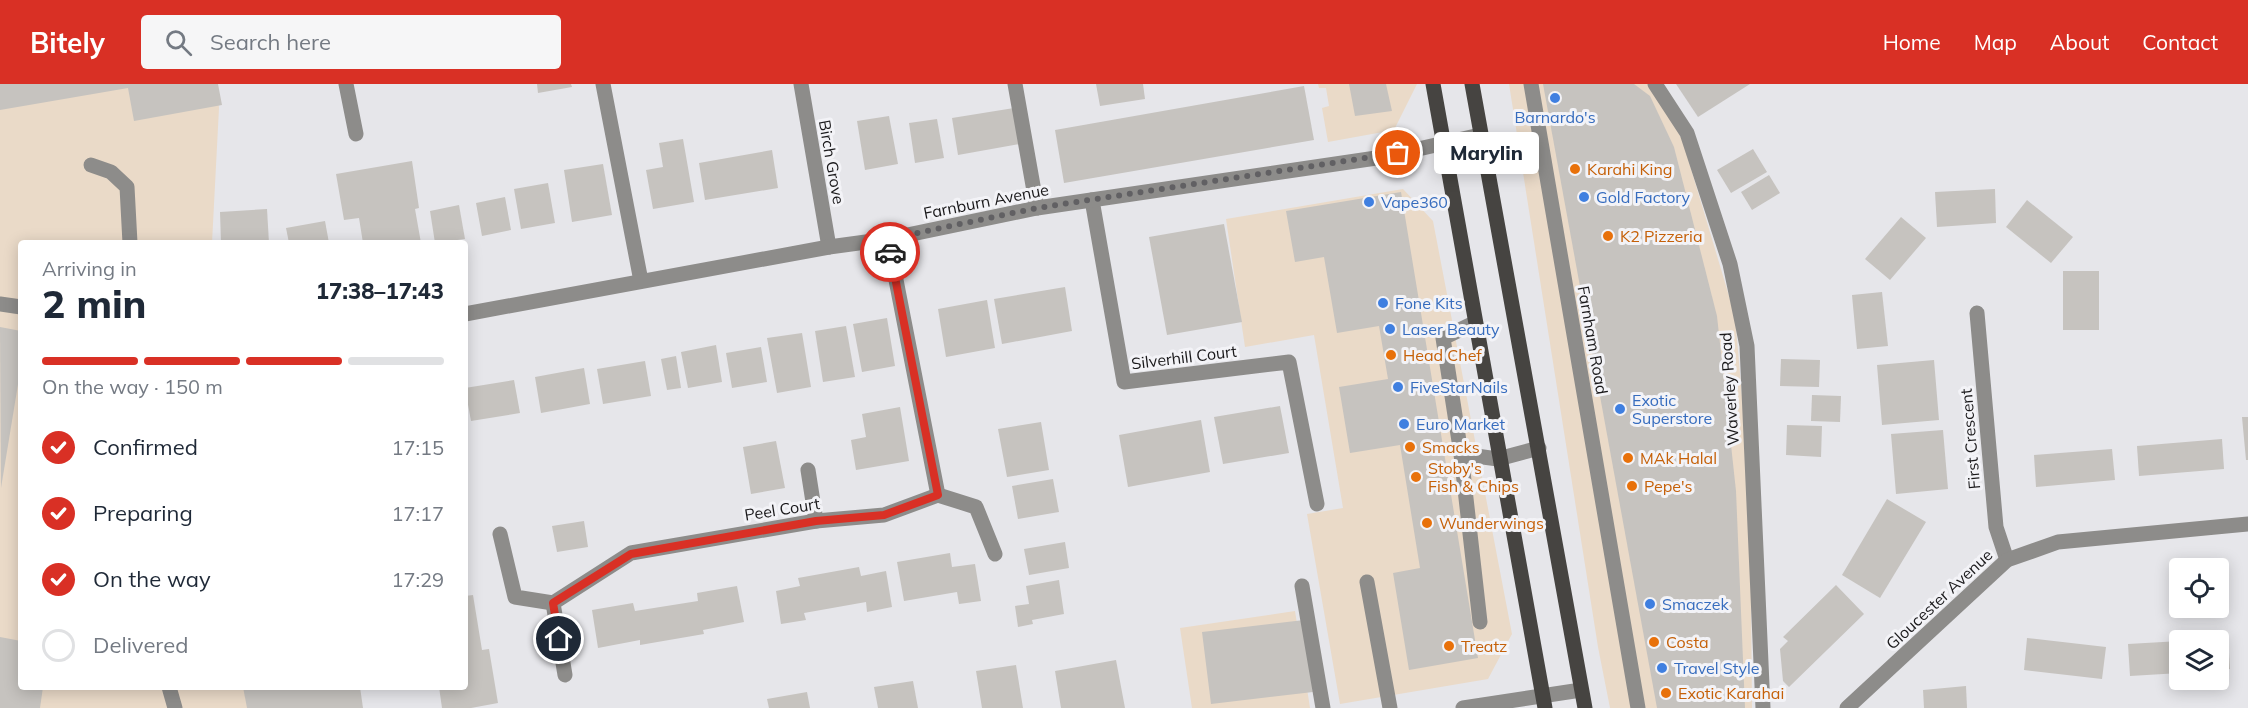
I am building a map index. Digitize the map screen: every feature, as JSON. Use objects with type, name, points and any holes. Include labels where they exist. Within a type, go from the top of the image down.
[{"type":"main road","points":[[1433,84],[1498,459],[1544,703]]},
{"type":"main road","points":[[1472,84],[1585,708]]},
{"type":"street","points":[[346,84],[356,134]]},
{"type":"street","points":[[603,84],[640,281]]},
{"type":"street","name":"Birch Grove","points":[[801,84],[829,247]]},
{"type":"street","points":[[1015,84],[1037,208]]},
{"type":"street","name":"Farnham Road","points":[[1531,84],[1638,708]]},
{"type":"street","name":"Waverley Road","points":[[1655,84],[1687,133],[1730,264],[1748,346],[1763,708]]},
{"type":"street","name":"Farnburn Avenue","points":[[468,313],[829,247],[888,239],[1037,208],[1383,157],[1480,135]]},
{"type":"street","points":[[91,165],[111,171],[127,187],[130,240]]},
{"type":"street","name":"Silverhill Court","points":[[1092,200],[1124,382],[1289,362],[1317,504]]},
{"type":"street","points":[[888,239],[938,495],[976,507],[995,554]]},
{"type":"street","points":[[0,304],[18,307]]},
{"type":"street","name":"First Crescent","points":[[1977,314],[1996,528],[2007,560]]},
{"type":"street","points":[[1474,323],[1443,338],[1461,454],[1480,622]]},
{"type":"street","points":[[1461,454],[1498,459],[1539,448]]},
{"type":"street","points":[[808,470],[816,521]]},
{"type":"street","name":"Peel Court","points":[[553,603],[631,554],[816,521],[884,515],[938,495]]},
{"type":"street","name":"Gloucester Avenue","points":[[1847,708],[2007,560],[2058,542],[2248,524]]},
{"type":"street","points":[[500,534],[515,597],[553,603],[564,675]]},
{"type":"street","points":[[1368,582],[1390,708]]},
{"type":"street","points":[[1302,586],[1323,708]]},
{"type":"street","points":[[170,690],[175,708]]},
{"type":"street","points":[[1463,708],[1544,703],[1581,690]]},
{"type":"shaded area","points":[[0,84],[217,84],[219,108],[212,240],[18,240],[18,690],[356,690],[359,708],[0,708]]},
{"type":"shaded area","points":[[1318,84],[1417,84],[1394,130],[1328,142],[1322,108],[1329,106],[1326,88],[1319,88]]},
{"type":"shaded area","points":[[1509,84],[1649,84],[1660,94],[1683,142],[1735,316],[1750,489],[1752,708],[1610,708],[1598,647]]},
{"type":"shaded area","points":[[1403,189],[1433,221],[1512,634],[1488,679],[1340,704],[1307,514],[1343,508],[1314,335],[1245,347],[1226,219]]},
{"type":"shaded area","points":[[1295,611],[1310,708],[1192,708],[1180,628]]},
{"type":"building","points":[[0,84],[218,84],[222,105],[134,121],[128,88],[0,110]]},
{"type":"building","points":[[537,84],[571,84],[572,87],[538,93]]},
{"type":"building","points":[[1096,84],[1143,84],[1145,99],[1100,106]]},
{"type":"building","points":[[1349,84],[1386,84],[1392,111],[1355,116]]},
{"type":"building","points":[[1543,84],[1634,84],[1650,96],[1674,147],[1717,316],[1736,491],[1745,708],[1657,708]]},
{"type":"building","points":[[1676,84],[1750,84],[1698,117]]},
{"type":"building","points":[[1304,86],[1314,140],[1064,183],[1055,130]]},
{"type":"building","points":[[1014,108],[1020,144],[958,155],[952,118]]},
{"type":"building","points":[[889,116],[898,164],[865,170],[857,121]]},
{"type":"building","points":[[937,119],[944,158],[915,163],[909,123]]},
{"type":"building","points":[[683,139],[694,202],[653,209],[646,170],[663,167],[659,143]]},
{"type":"building","points":[[1753,149],[1767,172],[1731,193],[1717,170]]},
{"type":"building","points":[[772,150],[778,188],[705,200],[699,163]]},
{"type":"building","points":[[412,161],[419,208],[415,209],[420,240],[363,240],[359,218],[344,220],[336,174]]},
{"type":"building","points":[[603,164],[612,215],[572,222],[564,170]]},
{"type":"building","points":[[1769,175],[1780,193],[1752,210],[1741,192]]},
{"type":"building","points":[[548,183],[555,223],[521,229],[514,189]]},
{"type":"building","points":[[1995,189],[1996,223],[1937,227],[1935,192]]},
{"type":"building","points":[[1401,192],[1478,658],[1409,670],[1393,573],[1420,568],[1400,445],[1350,453],[1339,387],[1388,379],[1379,326],[1337,333],[1324,257],[1295,262],[1286,211]]},
{"type":"building","points":[[505,197],[511,230],[482,236],[476,203]]},
{"type":"building","points":[[2027,200],[2073,237],[2051,263],[2006,227]]},
{"type":"building","points":[[459,205],[465,239],[435,240],[430,211]]},
{"type":"building","points":[[267,209],[269,240],[221,240],[220,212]]},
{"type":"building","points":[[1901,217],[1926,238],[1890,280],[1865,259]]},
{"type":"building","points":[[325,221],[328,240],[288,240],[286,228]]},
{"type":"building","points":[[1224,224],[1242,322],[1167,335],[1149,237]]},
{"type":"building","points":[[2063,271],[2099,271],[2099,330],[2063,330]]},
{"type":"building","points":[[1065,287],[1072,331],[1002,344],[994,299]]},
{"type":"building","points":[[1882,292],[1888,346],[1857,349],[1852,295]]},
{"type":"building","points":[[987,300],[995,348],[946,357],[938,309]]},
{"type":"building","points":[[887,318],[895,366],[862,372],[853,324]]},
{"type":"building","points":[[846,326],[855,377],[823,382],[815,331]]},
{"type":"building","points":[[0,327],[18,330],[18,384],[1,488]]},
{"type":"building","points":[[802,333],[811,387],[777,393],[767,338]]},
{"type":"building","points":[[716,345],[722,382],[688,388],[681,352]]},
{"type":"building","points":[[761,347],[767,382],[732,388],[726,353]]},
{"type":"building","points":[[676,356],[681,388],[667,390],[661,359]]},
{"type":"building","points":[[1781,359],[1820,360],[1819,387],[1780,386]]},
{"type":"building","points":[[1934,360],[1939,420],[1882,425],[1877,365]]},
{"type":"building","points":[[645,361],[651,396],[603,404],[597,369]]},
{"type":"building","points":[[584,368],[590,404],[541,413],[535,377]]},
{"type":"building","points":[[514,380],[520,413],[471,421],[468,388]]},
{"type":"building","points":[[1812,395],[1841,396],[1840,422],[1811,421]]},
{"type":"building","points":[[1280,406],[1289,453],[1223,464],[1214,417]]},
{"type":"building","points":[[900,407],[909,461],[856,470],[851,440],[866,437],[862,414]]},
{"type":"building","points":[[2242,417],[2248,417],[2248,460],[2246,460]]},
{"type":"building","points":[[1201,420],[1210,472],[1128,487],[1119,435]]},
{"type":"building","points":[[1041,422],[1049,470],[1007,477],[998,429]]},
{"type":"building","points":[[1787,425],[1822,426],[1821,457],[1786,455]]},
{"type":"building","points":[[1943,430],[1948,489],[1896,494],[1891,434]]},
{"type":"building","points":[[2222,439],[2224,469],[2139,476],[2137,446]]},
{"type":"building","points":[[776,441],[785,488],[751,494],[743,447]]},
{"type":"building","points":[[2112,449],[2115,480],[2036,487],[2034,455]]},
{"type":"building","points":[[1053,479],[1059,512],[1018,519],[1012,486]]},
{"type":"building","points":[[1887,499],[1926,522],[1880,598],[1842,575]]},
{"type":"building","points":[[584,521],[588,547],[557,552],[552,526]]},
{"type":"building","points":[[1065,542],[1069,568],[1029,575],[1024,549]]},
{"type":"building","points":[[950,553],[952,567],[975,564],[981,601],[959,604],[957,592],[904,601],[897,562]]},
{"type":"building","points":[[859,567],[861,576],[886,571],[892,607],[867,612],[866,602],[804,613],[806,620],[781,624],[776,591],[800,586],[798,578]]},
{"type":"building","points":[[1059,580],[1064,614],[1032,620],[1033,624],[1018,627],[1015,606],[1029,604],[1026,586]]},
{"type":"building","points":[[1836,585],[1864,614],[1789,687],[1783,681],[1780,649],[1788,641],[1783,637]]},
{"type":"building","points":[[737,586],[744,622],[703,630],[704,634],[640,645],[640,640],[598,648],[592,610],[633,603],[635,611],[698,601],[697,593]]},
{"type":"building","points":[[473,595],[482,650],[489,649],[498,703],[471,708],[442,708],[439,690],[468,690],[468,596]]},
{"type":"building","points":[[1304,620],[1313,692],[1211,704],[1202,632]]},
{"type":"building","points":[[0,637],[18,640],[18,690],[43,690],[40,708],[0,708]]},
{"type":"building","points":[[2027,638],[2106,647],[2102,679],[2024,670]]},
{"type":"building","points":[[2169,642],[2169,674],[2130,676],[2128,644]]},
{"type":"building","points":[[1116,660],[1125,708],[1061,708],[1055,671]]},
{"type":"building","points":[[1016,665],[1023,708],[982,708],[976,671]]},
{"type":"building","points":[[913,681],[918,708],[878,708],[874,687]]},
{"type":"building","points":[[1966,686],[1967,708],[1924,708],[1923,690]]},
{"type":"building","points":[[244,690],[360,690],[363,708],[247,708]]},
{"type":"building","points":[[807,692],[810,708],[769,708],[767,699]]},
{"type":"way so far","points":[[890,252],[888,239],[1037,208],[1398,153]]},
{"type":"place","name":"Barnardo's","points":[[1555,98]]},
{"type":"place","name":"Marylin","points":[[1398,153]]},
{"type":"place","name":"Karahi King","points":[[1575,169]]},
{"type":"place","name":"Gold Factory","points":[[1584,197]]},
{"type":"place","name":"Vape360","points":[[1369,202]]},
{"type":"place","name":"K2 Pizzeria","points":[[1608,236]]},
{"type":"place","name":"Fone Kits","points":[[1383,303]]},
{"type":"place","name":"Laser Beauty","points":[[1390,329]]},
{"type":"place","name":"Head Chef","points":[[1391,355]]},
{"type":"place","name":"FiveStarNails","points":[[1398,387]]},
{"type":"place","name":"Exotic Superstore","points":[[1620,409]]},
{"type":"place","name":"Euro Market","points":[[1404,424]]},
{"type":"place","name":"Smacks","points":[[1410,447]]},
{"type":"place","name":"MAk Halal","points":[[1628,458]]},
{"type":"place","name":"Stoby's Fish & Chips","points":[[1416,477]]},
{"type":"place","name":"Pepe's","points":[[1632,486]]},
{"type":"place","name":"Wunderwings","points":[[1427,523]]},
{"type":"place","name":"Smaczek","points":[[1650,604]]},
{"type":"place","name":"Costa","points":[[1654,642]]},
{"type":"place","name":"Treatz","points":[[1449,646]]},
{"type":"place","name":"Travel Style","points":[[1662,668]]},
{"type":"place","name":"Exotic Karahai","points":[[1666,693]]},
{"type":"route","points":[[559,639],[553,603],[631,554],[816,521],[884,515],[938,495],[890,252]]}]
